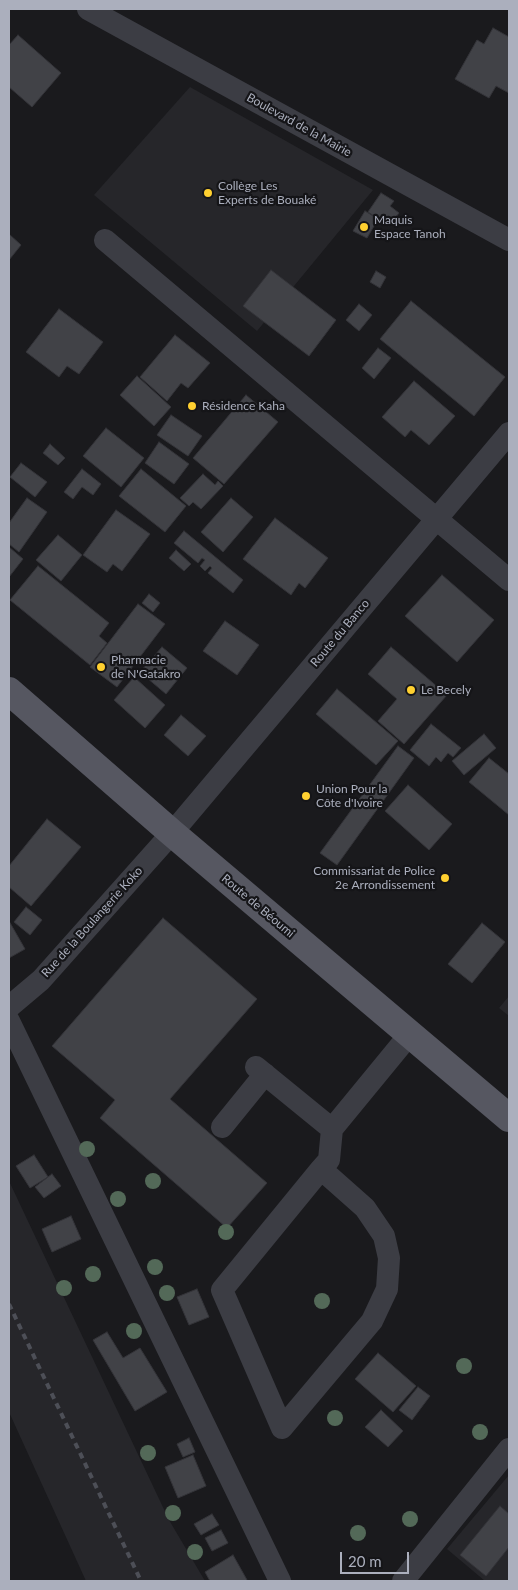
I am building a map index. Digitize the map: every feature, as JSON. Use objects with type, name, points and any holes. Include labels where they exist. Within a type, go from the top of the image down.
[{"type":"main road","name":"Route de Béoumi","points":[[9,691],[172,833],[509,1118]]},
{"type":"street","name":"Boulevard de la Mairie","points":[[88,9],[509,240]]},
{"type":"street","points":[[104,240],[509,580]]},
{"type":"street","name":"Route du Banco","points":[[172,833],[509,433]]},
{"type":"street","name":"Rue de la Boulangerie Koko","points":[[9,1007],[42,980],[172,833]]},
{"type":"street","points":[[9,1021],[280,1581]]},
{"type":"street","points":[[321,1169],[365,1208],[384,1236],[388,1258],[387,1289],[372,1322],[282,1428],[222,1290],[321,1169],[329,1160],[332,1128],[410,1034]]},
{"type":"street","points":[[222,1127],[261,1070],[332,1128]]},
{"type":"street","points":[[403,1581],[509,1449]]},
{"type":"shaded area","points":[[190,87],[373,190],[257,331],[94,195]]},
{"type":"shaded area","points":[[509,996],[509,1016],[499,1008]]},
{"type":"shaded area","points":[[9,1181],[169,1520],[205,1581],[86,1581],[9,1412]]},
{"type":"shaded area","points":[[509,1475],[509,1581],[485,1581],[447,1549]]},
{"type":"building","points":[[493,28],[509,37],[509,93],[496,86],[489,98],[455,79],[477,40],[484,44]]},
{"type":"building","points":[[18,35],[61,73],[32,107],[9,87],[9,45]]},
{"type":"building","points":[[381,193],[394,201],[390,206],[399,213],[389,226],[368,212]]},
{"type":"building","points":[[365,211],[378,219],[367,238],[353,231]]},
{"type":"building","points":[[9,234],[21,245],[9,260]]},
{"type":"building","points":[[271,270],[336,320],[309,356],[243,306]]},
{"type":"building","points":[[376,271],[386,277],[380,288],[370,282]]},
{"type":"building","points":[[411,301],[505,377],[474,416],[380,339]]},
{"type":"building","points":[[359,304],[372,315],[359,331],[346,320]]},
{"type":"building","points":[[59,309],[103,342],[79,374],[67,366],[59,377],[26,352]]},
{"type":"building","points":[[175,335],[210,363],[188,388],[181,383],[167,401],[140,377]]},
{"type":"building","points":[[378,348],[391,358],[374,379],[362,368]]},
{"type":"building","points":[[137,376],[171,407],[154,426],[120,395]]},
{"type":"building","points":[[414,381],[455,416],[429,445],[411,430],[405,437],[382,417]]},
{"type":"building","points":[[246,395],[278,422],[224,484],[193,458]]},
{"type":"building","points":[[171,415],[202,436],[188,456],[157,435]]},
{"type":"building","points":[[106,428],[144,458],[121,487],[83,456]]},
{"type":"building","points":[[159,442],[189,464],[174,484],[145,463]]},
{"type":"building","points":[[50,444],[65,458],[58,465],[43,453]]},
{"type":"building","points":[[21,463],[47,482],[35,497],[10,477]]},
{"type":"building","points":[[82,469],[101,484],[93,495],[82,487],[73,499],[64,492]]},
{"type":"building","points":[[141,469],[186,506],[165,532],[119,496]]},
{"type":"building","points":[[203,474],[215,485],[218,481],[223,486],[201,509],[193,502],[189,506],[180,498]]},
{"type":"building","points":[[27,498],[47,512],[19,552],[9,544],[9,523]]},
{"type":"building","points":[[231,498],[253,517],[223,552],[201,532]]},
{"type":"building","points":[[116,510],[150,534],[122,571],[113,564],[107,572],[83,555]]},
{"type":"building","points":[[275,518],[328,558],[305,588],[299,583],[291,595],[243,559]]},
{"type":"building","points":[[184,531],[243,580],[233,593],[208,573],[212,568],[210,566],[205,571],[200,566],[205,560],[202,558],[198,563],[174,543]]},
{"type":"building","points":[[58,535],[82,555],[61,581],[36,560]]},
{"type":"building","points":[[9,547],[23,559],[9,577]]},
{"type":"building","points":[[176,550],[191,564],[184,571],[169,558]]},
{"type":"building","points":[[38,566],[109,623],[99,636],[107,643],[90,665],[10,600]]},
{"type":"building","points":[[442,575],[494,620],[457,662],[405,616]]},
{"type":"building","points":[[149,594],[160,603],[153,612],[142,603]]},
{"type":"building","points":[[138,604],[165,624],[117,687],[90,667]]},
{"type":"building","points":[[225,621],[259,645],[237,675],[203,651]]},
{"type":"building","points":[[162,647],[187,668],[166,694],[140,672]]},
{"type":"building","points":[[391,647],[447,695],[404,744],[378,721],[397,699],[368,674]]},
{"type":"building","points":[[134,677],[165,705],[145,728],[114,700]]},
{"type":"building","points":[[337,689],[398,741],[376,765],[316,714]]},
{"type":"building","points":[[181,715],[206,736],[188,756],[164,735]]},
{"type":"building","points":[[431,724],[461,748],[453,757],[448,753],[441,762],[436,757],[429,766],[410,750]]},
{"type":"building","points":[[484,734],[496,748],[464,775],[452,761]]},
{"type":"building","points":[[398,746],[414,758],[337,865],[320,853]]},
{"type":"building","points":[[489,758],[509,774],[509,815],[469,782]]},
{"type":"building","points":[[408,785],[452,824],[429,850],[385,811]]},
{"type":"building","points":[[47,819],[81,847],[31,906],[9,887],[9,866]]},
{"type":"building","points":[[26,907],[42,920],[30,935],[14,922]]},
{"type":"building","points":[[163,918],[257,999],[170,1099],[267,1183],[227,1228],[100,1118],[115,1100],[52,1046]]},
{"type":"building","points":[[9,921],[25,949],[9,958]]},
{"type":"building","points":[[482,923],[505,942],[472,983],[448,964]]},
{"type":"building","points":[[34,1155],[48,1177],[30,1188],[16,1166]]},
{"type":"building","points":[[52,1174],[61,1186],[44,1198],[35,1187]]},
{"type":"building","points":[[71,1216],[81,1239],[52,1252],[42,1229]]},
{"type":"building","points":[[197,1289],[209,1317],[189,1325],[177,1297]]},
{"type":"building","points":[[107,1332],[123,1358],[140,1348],[167,1392],[135,1411],[93,1340]]},
{"type":"building","points":[[378,1353],[416,1386],[393,1412],[355,1379]]},
{"type":"building","points":[[418,1387],[430,1396],[412,1420],[399,1410]]},
{"type":"building","points":[[381,1410],[403,1431],[388,1447],[365,1427]]},
{"type":"building","points":[[189,1438],[195,1452],[183,1457],[177,1444]]},
{"type":"building","points":[[193,1455],[206,1486],[178,1498],[165,1467]]},
{"type":"building","points":[[500,1506],[509,1514],[509,1547],[486,1576],[460,1555]]},
{"type":"building","points":[[212,1514],[219,1525],[201,1535],[194,1524]]},
{"type":"building","points":[[221,1530],[228,1543],[212,1551],[205,1538]]},
{"type":"building","points":[[233,1555],[247,1580],[210,1581],[205,1572]]},
{"type":"railway","points":[[9,1304],[141,1581]]},
{"type":"place","name":"Collège Les Experts de Bouaké","points":[[208,193]]},
{"type":"place","name":"Maquis Espace Tanoh","points":[[364,227]]},
{"type":"place","name":"Résidence Kaha","points":[[192,406]]},
{"type":"place","name":"Pharmacie de N'Gatakro","points":[[101,667]]},
{"type":"place","name":"Le Becely","points":[[411,690]]},
{"type":"place","name":"Union Pour la Côte d'Ivoire","points":[[306,796]]},
{"type":"place","name":"Commissariat de Police 2e Arrondissement","points":[[445,878]]}]
